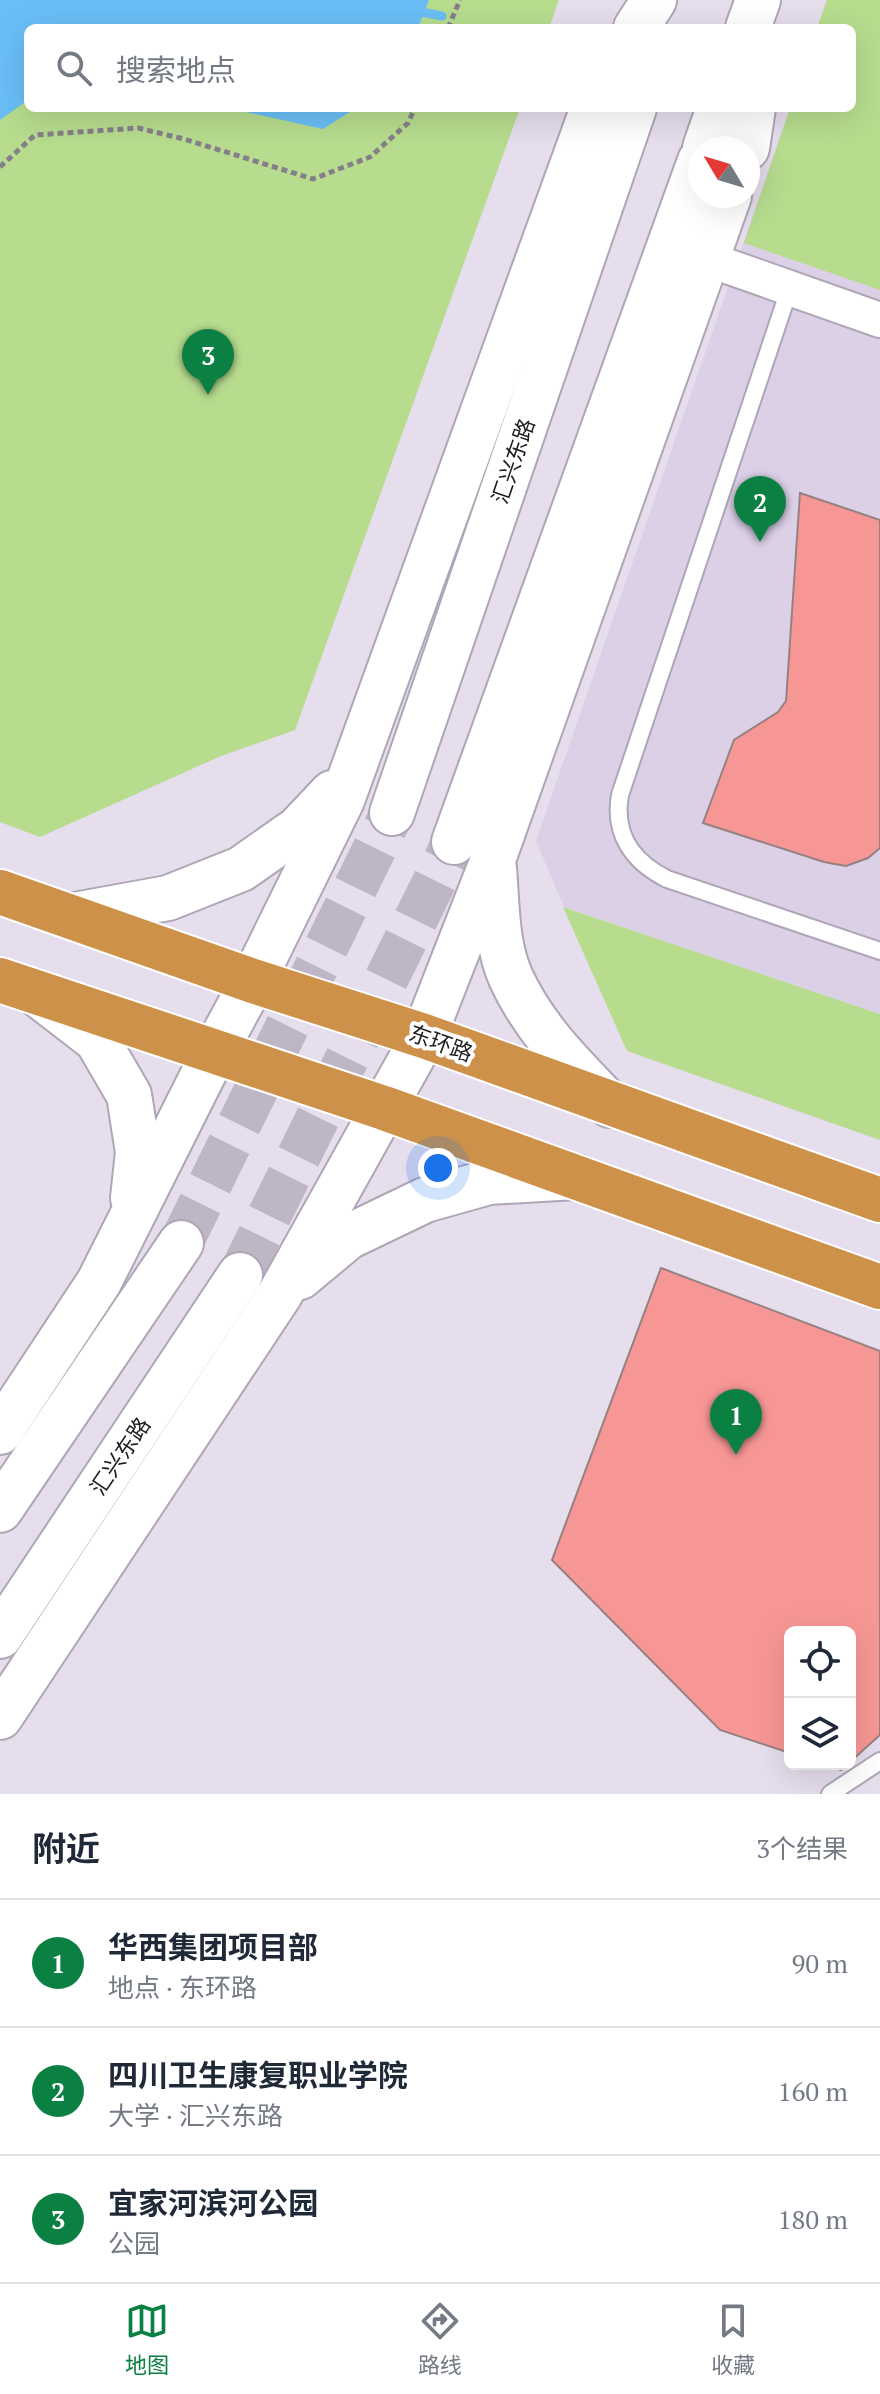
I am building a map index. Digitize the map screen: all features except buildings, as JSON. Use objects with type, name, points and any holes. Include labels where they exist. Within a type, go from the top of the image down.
[{"type":"highway","name":"东环路","points":[[0,892],[253,981],[424,1036],[880,1200]]},
{"type":"highway","points":[[18,986],[384,1108],[880,1287]]},
{"type":"main road","points":[[639,24],[654,0]]},
{"type":"main road","points":[[662,24],[671,0]]},
{"type":"main road","points":[[749,24],[758,0]]},
{"type":"main road","points":[[763,24],[766,0]]},
{"type":"main road","points":[[0,1432],[99,1282],[342,800],[592,112]]},
{"type":"main road","name":"汇兴东路","points":[[392,813],[633,112]]},
{"type":"main road","points":[[709,136],[718,112]]},
{"type":"main road","points":[[749,136],[752,112]]},
{"type":"main road","points":[[0,1717],[280,1294],[424,1036],[474,850],[688,198]]},
{"type":"main road","points":[[610,1105],[543,1035],[510,976],[474,850],[725,208]]},
{"type":"main road","points":[[69,916],[168,898],[241,869],[298,829],[352,771]]},
{"type":"main road","points":[[18,986],[97,1040],[129,1095],[138,1152],[131,1219]]},
{"type":"main road","points":[[280,1294],[348,1237],[425,1200],[489,1182],[576,1177]]},
{"type":"main road","points":[[0,1510],[181,1243]]},
{"type":"main road","name":"汇兴东路","points":[[0,1636],[240,1275]]},
{"type":"street","points":[[707,259],[880,320]]},
{"type":"lane","points":[[789,290],[620,795],[618,820],[627,846],[648,870],[880,951]]},
{"type":"lane","points":[[830,1794],[880,1761]]},
{"type":"path","points":[[450,24],[460,0]]},
{"type":"path","points":[[0,167],[35,135],[138,128],[313,179],[370,157],[408,123],[413,112]]},
{"type":"shaded area","points":[[827,0],[880,0],[880,1014],[564,907],[536,841],[755,208],[760,208],[760,195],[789,112],[856,112],[856,24],[818,24]]},
{"type":"green space","points":[[0,0],[559,0],[550,24],[24,24],[24,112],[519,112],[295,730],[221,756],[40,837],[0,822]]},
{"type":"green space","points":[[827,0],[880,0],[880,290],[744,243],[756,208],[760,208],[760,196],[789,112],[856,112],[856,24],[818,24]]},
{"type":"green space","points":[[563,907],[880,1014],[880,1140],[627,1051]]},
{"type":"water","points":[[0,0],[429,0],[420,24],[24,24],[24,103],[0,120]]},
{"type":"water","points":[[246,112],[350,112],[323,129]]},
{"type":"waterway","points":[[416,11],[442,16]]},
{"type":"tunnel","points":[[181,1243],[392,813]]},
{"type":"tunnel","points":[[240,1275],[454,842]]},
{"type":"place","name":"宜家河滨河公园","points":[[208,395]]},
{"type":"place","name":"四川卫生康复职业学院","points":[[760,542]]},
{"type":"place","name":"华西集团项目部","points":[[736,1455]]}]
